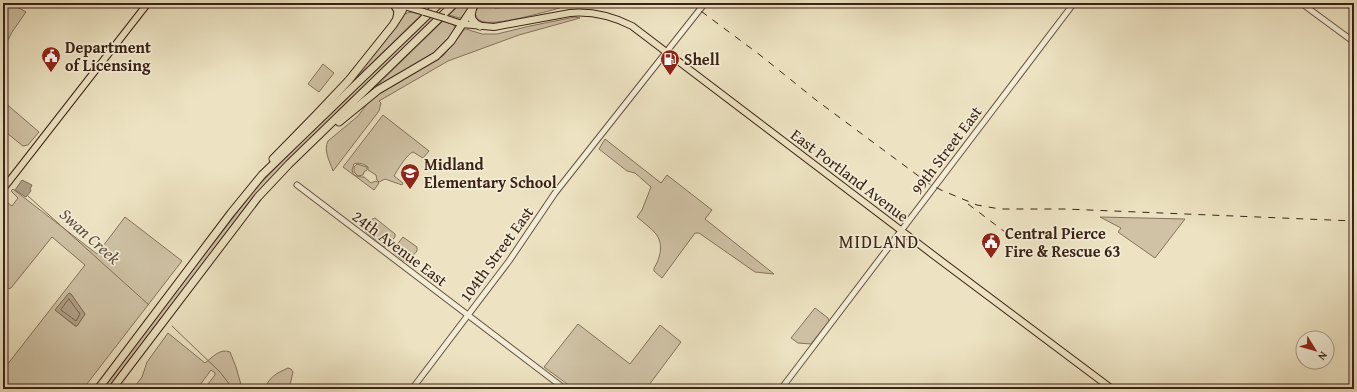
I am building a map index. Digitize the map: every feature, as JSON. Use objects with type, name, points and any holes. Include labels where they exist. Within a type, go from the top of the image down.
[{"type":"highway","points":[[393,3],[398,13],[393,25]]},
{"type":"highway","points":[[98,389],[262,175],[440,3]]},
{"type":"highway","points":[[112,389],[250,207],[289,164],[455,3]]},
{"type":"highway","points":[[289,164],[378,90],[436,56],[451,41],[475,4]]},
{"type":"highway","points":[[475,4],[471,18],[480,26]]},
{"type":"highway","points":[[243,198],[254,180],[263,170],[334,97],[393,25],[404,5]]},
{"type":"main road","points":[[3,189],[148,3]]},
{"type":"main road","name":"East Portland Avenue","points":[[393,3],[404,5],[462,24],[480,26],[494,27],[570,13],[604,15],[625,23],[666,52],[1112,389]]},
{"type":"street","name":"104th Street East","points":[[412,389],[509,261],[555,193],[705,3]]},
{"type":"street","name":"99th Street East","points":[[781,389],[1074,3]]},
{"type":"street","points":[[1301,3],[1354,42]]},
{"type":"street","name":"24th Avenue East","points":[[297,185],[565,389]]},
{"type":"shaded area","points":[[7,3],[10,3],[26,12],[12,32],[3,50],[3,8]]},
{"type":"shaded area","points":[[461,3],[473,3],[463,17],[459,18],[449,15]]},
{"type":"shaded area","points":[[480,3],[491,3],[495,8],[560,3],[560,8],[507,21],[487,22],[481,21],[475,13]]},
{"type":"shaded area","points":[[411,12],[422,14],[347,87],[404,14]]},
{"type":"shaded area","points":[[431,17],[435,18],[265,184],[108,389],[102,389],[258,186],[300,143]]},
{"type":"shaded area","points":[[575,17],[580,18],[519,35],[448,61],[379,101],[381,103],[379,111],[333,171],[326,148],[328,141],[358,116],[370,100],[383,90],[443,56],[464,30],[466,29],[482,34],[497,34]]},
{"type":"shaded area","points":[[444,20],[453,24],[455,28],[451,38],[438,52],[369,93]]},
{"type":"shaded area","points":[[323,64],[334,73],[319,92],[308,84]]},
{"type":"shaded area","points":[[3,101],[39,132],[28,145],[23,146],[3,130]]},
{"type":"shaded area","points":[[383,115],[429,151],[423,158],[413,152],[405,159],[394,176],[403,183],[402,185],[385,179],[379,182],[376,175],[368,170],[367,166],[359,163],[354,164],[352,170],[355,175],[364,177],[371,183],[376,181],[379,183],[374,190],[343,167]]},
{"type":"shaded area","points":[[605,139],[661,183],[667,175],[712,210],[705,219],[774,274],[755,272],[699,233],[695,233],[662,278],[654,271],[660,251],[660,242],[656,234],[637,217],[642,210],[651,187],[635,173],[627,171],[599,149]]},
{"type":"shaded area","points":[[357,164],[367,167],[367,170],[363,175],[358,176],[354,172],[354,167]]},
{"type":"shaded area","points":[[13,189],[97,254],[125,217],[182,261],[83,389],[3,389],[3,370],[85,265],[52,237],[11,288],[3,290],[3,201],[4,200],[12,206],[18,198],[11,191]],"holes":[[[69,293],[85,314],[77,326],[55,310]]]},
{"type":"shaded area","points":[[1100,217],[1185,219],[1155,258],[1118,232],[1121,228]]},
{"type":"shaded area","points":[[375,218],[395,234],[395,237],[386,247],[382,246],[365,231],[368,223]]},
{"type":"shaded area","points":[[403,237],[417,247],[417,251],[408,261],[404,261],[392,251]]},
{"type":"shaded area","points":[[815,308],[828,318],[829,321],[811,344],[798,343],[791,338]]},
{"type":"shaded area","points":[[578,324],[630,364],[660,325],[681,342],[646,389],[574,389],[544,367]]},
{"type":"shaded area","points":[[168,333],[205,363],[220,352],[230,352],[242,388],[246,389],[204,389],[215,375],[215,373],[211,370],[197,389],[133,389],[142,377],[147,362]]},
{"type":"shaded area","points":[[288,368],[293,372],[289,389],[264,389],[274,376]]},
{"type":"water","points":[[22,180],[32,185],[30,189],[31,191],[26,197],[15,190]]},
{"type":"water","points":[[69,293],[85,314],[77,326],[55,310]]},
{"type":"waterway","name":"Swan Creek","points":[[28,196],[149,305]]},
{"type":"waterway","name":"Swan Creek","points":[[172,326],[220,372],[233,389]]},
{"type":"railway","points":[[690,3],[760,55],[816,100],[928,183],[977,205],[1000,209],[1065,209],[1354,221]]},
{"type":"railway","points":[[968,204],[1005,232]]},
{"type":"place","name":"Department of Licensing","points":[[51,73]]},
{"type":"place","name":"Shell","points":[[670,76]]},
{"type":"place","name":"Midland Elementary School","points":[[410,190]]},
{"type":"place","name":"Central Pierce Fire & Rescue 63","points":[[991,259]]},
{"type":"district","name":"MIDLAND","points":[[879,242]]}]
